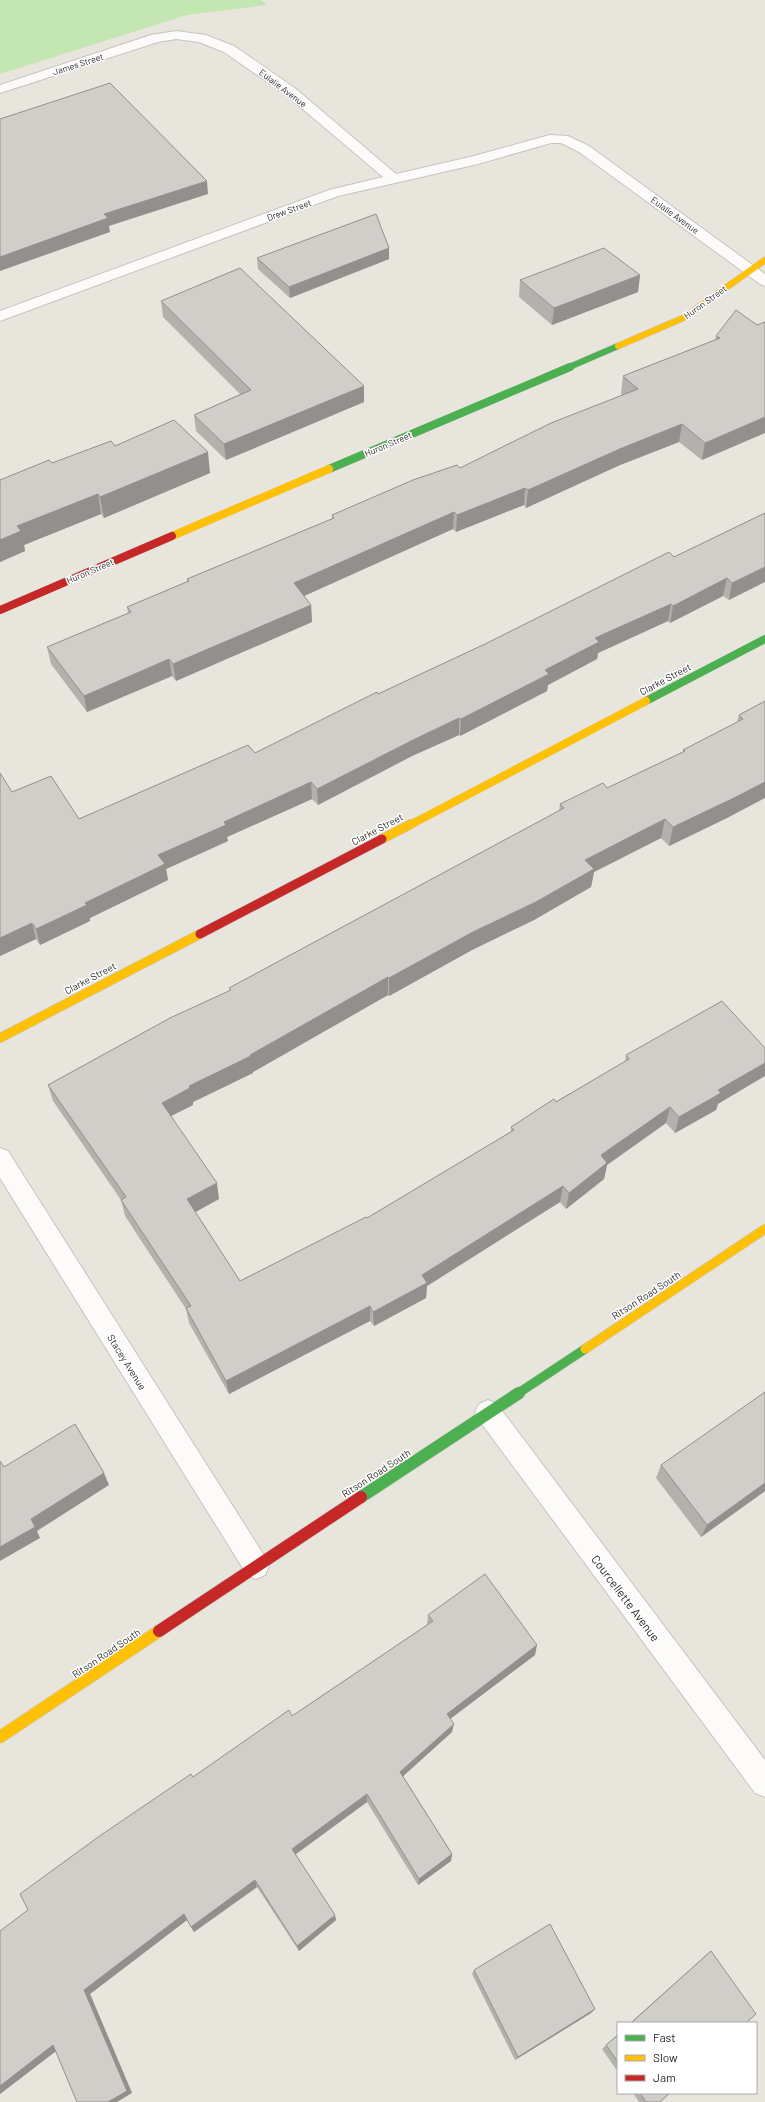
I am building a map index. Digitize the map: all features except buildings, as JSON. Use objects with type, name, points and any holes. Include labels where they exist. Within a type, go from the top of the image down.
[{"type":"street","name":"Eulalie Avenue","points":[[156,38],[176,34],[201,38],[229,49],[291,92],[393,179]]},
{"type":"street","name":"James Street","points":[[0,89],[156,38]]},
{"type":"street","name":"Drew Street","points":[[0,316],[334,193],[473,161],[550,139],[563,139],[584,149]]},
{"type":"street","name":"Eulalie Avenue","points":[[584,149],[765,280]]},
{"type":"street","name":"Huron Street","points":[[0,610],[683,318],[749,269],[765,260]]},
{"type":"street","name":"Clarke Street","points":[[0,1038],[765,639]]},
{"type":"street","name":"Stacey Avenue","points":[[0,1158],[256,1566]]},
{"type":"street","name":"Ritson Road South","points":[[0,1737],[765,1229]]},
{"type":"street","name":"Courcellette Avenue","points":[[488,1412],[765,1783]]},
{"type":"green space","points":[[0,0],[261,0],[267,5],[187,15],[0,74]]},
{"type":"traffic: fast","points":[[329,469],[618,346]]},
{"type":"traffic: fast","points":[[646,701],[765,639]]},
{"type":"traffic: fast","points":[[361,1497],[585,1349]]},
{"type":"traffic: slow","points":[[618,346],[683,318],[765,260]]},
{"type":"traffic: slow","points":[[172,536],[329,469]]},
{"type":"traffic: slow","points":[[382,839],[646,701]]},
{"type":"traffic: slow","points":[[0,1038],[200,934]]},
{"type":"traffic: slow","points":[[585,1349],[765,1229]]},
{"type":"traffic: slow","points":[[0,1737],[159,1631]]},
{"type":"traffic: jam","points":[[0,610],[172,536]]},
{"type":"traffic: jam","points":[[200,934],[382,839]]},
{"type":"traffic: jam","points":[[159,1631],[361,1497]]}]
